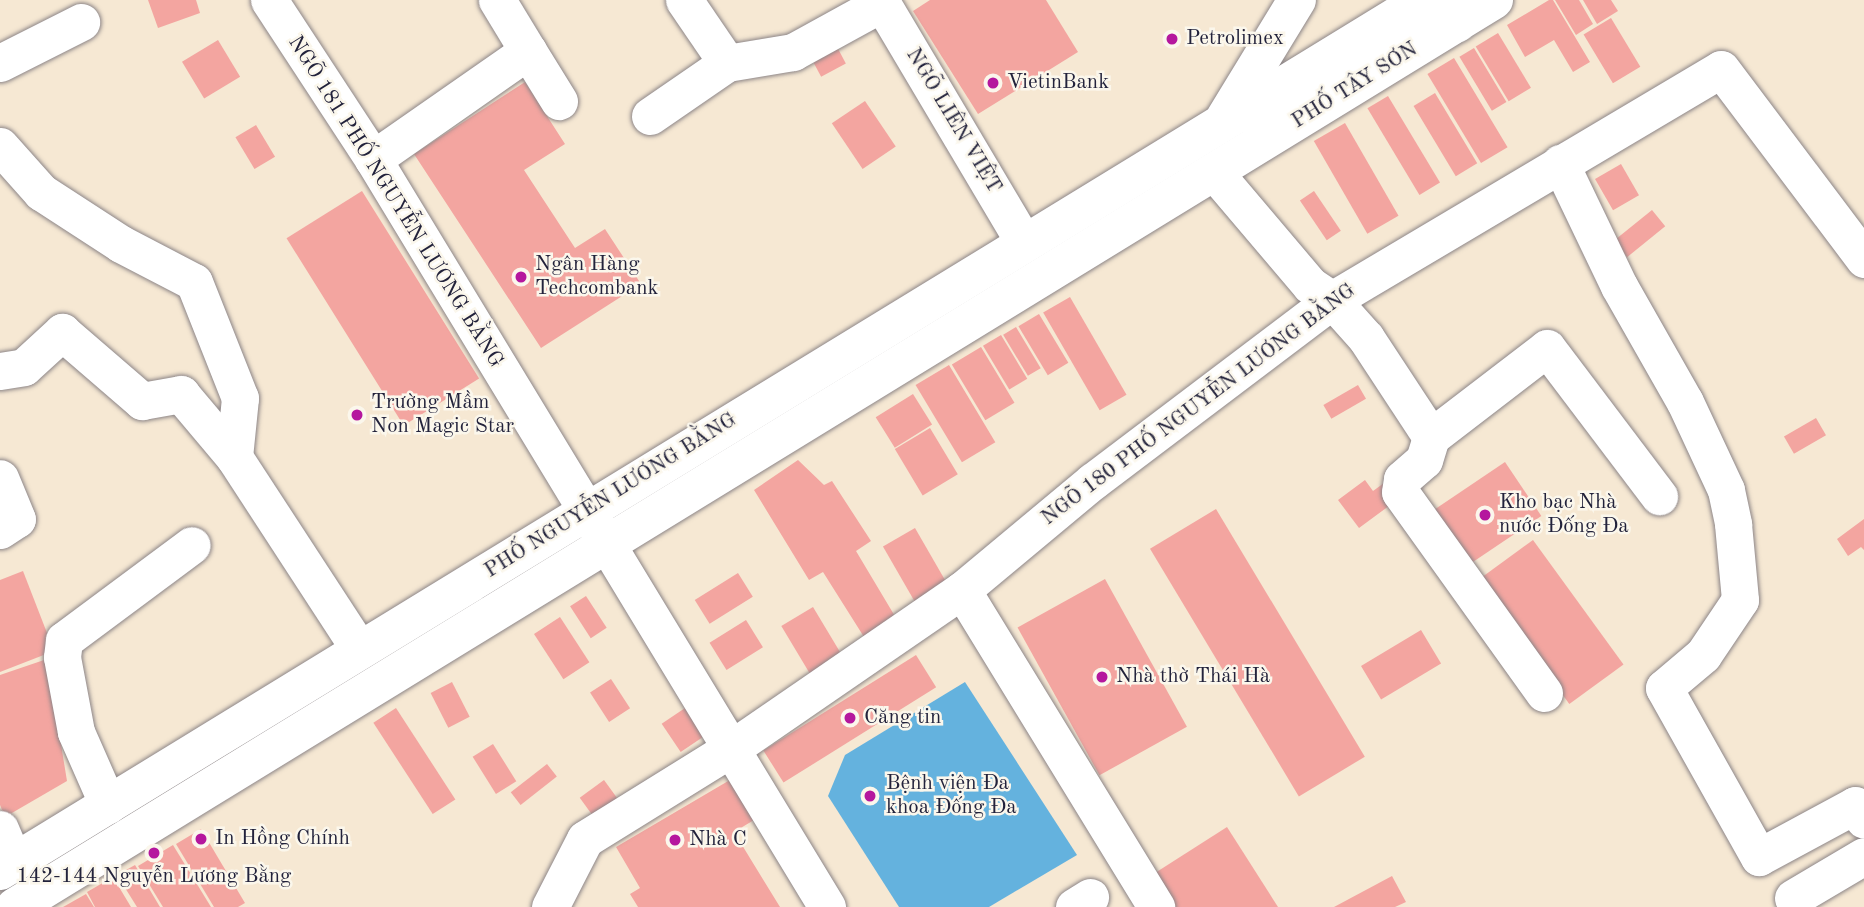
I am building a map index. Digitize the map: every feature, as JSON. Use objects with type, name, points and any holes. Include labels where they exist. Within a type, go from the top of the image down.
[{"type":"main road","points":[[1223,123],[1297,0]]},
{"type":"main road","name":"PHỐ TÂY SƠN","points":[[1223,123],[1423,0]]},
{"type":"main road","name":"PHỐ TÂY SƠN","points":[[1215,173],[1450,12],[1494,0]]},
{"type":"main road","name":"PHỐ NGUYỄN LƯƠNG BẰNG","points":[[5,854],[108,805],[1223,123]]},
{"type":"main road","name":"PHỐ NGUYỄN LƯƠNG BẰNG","points":[[15,907],[1215,173]]},
{"type":"street","name":"NGÕ 181 PHỐ NGUYỄN LƯƠNG BẰNG","points":[[270,0],[373,159],[607,545]]},
{"type":"street","points":[[497,0],[559,102]]},
{"type":"street","points":[[684,0],[727,63]]},
{"type":"street","points":[[650,116],[727,63],[793,52],[881,1]]},
{"type":"street","name":"NGÕ LIÊN VIỆT","points":[[881,1],[1024,243]]},
{"type":"street","points":[[0,63],[81,22]]},
{"type":"street","points":[[373,159],[528,51]]},
{"type":"street","name":"NGÕ 180 PHỐ NGUYỄN LƯƠNG BẰNG","points":[[551,907],[585,839],[732,748],[962,590],[1093,481],[1332,300],[1721,69],[1864,259]]},
{"type":"street","points":[[0,146],[41,192],[121,244],[194,282],[240,398],[234,457]]},
{"type":"street","points":[[1560,163],[1619,286],[1685,402],[1726,490],[1733,524],[1740,600],[1703,655],[1664,688],[1759,857],[1855,805],[1864,820]]},
{"type":"street","points":[[1215,173],[1310,285],[1332,300],[1366,338],[1431,437]]},
{"type":"street","points":[[0,371],[24,367],[62,331],[142,401],[181,394],[234,457],[360,650]]},
{"type":"street","points":[[1544,693],[1400,492],[1402,479],[1424,460],[1431,437],[1547,348],[1659,496]]},
{"type":"street","points":[[0,478],[17,519],[0,530]]},
{"type":"street","points":[[108,805],[76,732],[62,657],[64,640],[192,545]]},
{"type":"street","points":[[607,545],[732,748],[764,809],[827,907]]},
{"type":"street","points":[[962,590],[1156,907]]},
{"type":"street","points":[[1793,898],[1864,856]]},
{"type":"water","points":[[965,682],[1077,855],[989,907],[899,907],[828,796],[845,755]]},
{"type":"building","points":[[148,0],[196,0],[200,13],[158,28]]},
{"type":"building","name":"VietinBank","points":[[930,0],[1046,0],[1078,52],[978,114],[913,11]]},
{"type":"building","points":[[1553,0],[1590,62],[1573,72],[1554,40],[1525,57],[1507,25]]},
{"type":"building","points":[[1555,0],[1579,0],[1593,24],[1576,35]]},
{"type":"building","points":[[1583,0],[1611,0],[1618,11],[1597,24]]},
{"type":"building","points":[[1611,18],[1640,67],[1613,83],[1584,34]]},
{"type":"building","points":[[1498,33],[1531,88],[1509,101],[1476,46]]},
{"type":"building","points":[[218,40],[240,77],[204,98],[182,62]]},
{"type":"building","points":[[836,45],[846,64],[821,77],[811,58]]},
{"type":"building","points":[[1474,48],[1506,102],[1492,111],[1459,57]]},
{"type":"building","points":[[1454,58],[1508,147],[1481,163],[1427,74]]},
{"type":"building","points":[[525,82],[565,144],[524,170],[575,248],[605,229],[641,284],[541,348],[414,154]]},
{"type":"building","points":[[1435,93],[1477,163],[1456,176],[1414,106]]},
{"type":"building","points":[[1388,96],[1440,183],[1419,195],[1367,108]]},
{"type":"building","points":[[865,101],[896,147],[863,169],[832,123]]},
{"type":"building","points":[[1345,123],[1398,216],[1367,234],[1314,141]]},
{"type":"building","points":[[256,125],[275,157],[254,169],[235,137]]},
{"type":"building","points":[[1621,164],[1639,195],[1613,210],[1595,179]]},
{"type":"building","points":[[362,191],[479,378],[404,426],[287,238]]},
{"type":"building","points":[[1314,191],[1341,231],[1327,240],[1300,201]]},
{"type":"building","points":[[1652,210],[1665,226],[1627,257],[1614,241]]},
{"type":"building","points":[[1070,297],[1126,395],[1100,410],[1043,312]]},
{"type":"building","points":[[1039,314],[1068,363],[1048,375],[1018,326]]},
{"type":"building","points":[[1016,327],[1041,368],[1028,376],[1003,335]]},
{"type":"building","points":[[1001,335],[1027,379],[1009,390],[983,346]]},
{"type":"building","points":[[981,347],[1014,403],[985,420],[952,365]]},
{"type":"building","points":[[949,365],[995,442],[962,462],[916,385]]},
{"type":"building","points":[[1358,385],[1366,399],[1331,419],[1323,405]]},
{"type":"building","points":[[913,394],[932,425],[895,448],[876,417]]},
{"type":"building","points":[[1816,418],[1826,435],[1794,454],[1784,436]]},
{"type":"building","points":[[930,428],[958,474],[923,495],[895,449]]},
{"type":"building","points":[[798,460],[824,485],[832,481],[871,541],[856,551],[896,618],[864,637],[823,572],[809,580],[754,490]]},
{"type":"building","name":"Kho bạc Nhà nước Đống Đa","points":[[1505,462],[1541,516],[1465,567],[1429,513]]},
{"type":"building","points":[[1365,480],[1373,491],[1384,483],[1397,500],[1359,528],[1338,500]]},
{"type":"building","points":[[1216,509],[1365,757],[1299,796],[1150,549]]},
{"type":"building","points":[[1864,519],[1864,550],[1861,547],[1848,556],[1837,539]]},
{"type":"building","points":[[915,528],[947,583],[915,602],[883,546]]},
{"type":"building","points":[[1533,540],[1624,665],[1569,704],[1479,579]]},
{"type":"building","points":[[23,571],[54,651],[0,672],[0,580]]},
{"type":"building","points":[[738,573],[753,597],[710,624],[695,600]]},
{"type":"building","name":"Nhà thờ Thái Hà","points":[[1105,579],[1187,727],[1099,775],[1018,627]]},
{"type":"building","points":[[586,596],[607,628],[591,638],[570,606]]},
{"type":"building","points":[[813,607],[846,663],[815,682],[781,626]]},
{"type":"building","points":[[560,617],[589,662],[563,679],[534,634]]},
{"type":"building","points":[[746,620],[763,647],[726,670],[710,643]]},
{"type":"building","points":[[1421,630],[1441,663],[1381,699],[1361,666]]},
{"type":"building","name":"Căng tin","points":[[916,655],[936,687],[783,783],[763,750]]},
{"type":"building","points":[[47,659],[67,781],[5,817],[0,805],[0,675]]},
{"type":"building","points":[[611,679],[630,708],[609,722],[590,693]]},
{"type":"building","points":[[452,682],[470,717],[448,728],[431,693]]},
{"type":"building","points":[[694,702],[713,730],[681,752],[662,724]]},
{"type":"building","points":[[396,708],[455,799],[433,814],[373,723]]},
{"type":"building","points":[[493,744],[516,781],[496,794],[473,757]]},
{"type":"building","points":[[547,764],[557,777],[521,805],[511,792]]},
{"type":"building","points":[[735,777],[759,817],[734,832],[780,907],[638,907],[630,894],[640,888],[616,847]]},
{"type":"building","points":[[604,780],[624,808],[600,825],[580,798]]},
{"type":"building","points":[[1227,827],[1278,907],[1161,907],[1144,880]]},
{"type":"building","points":[[201,829],[245,903],[238,907],[214,907],[176,844]]},
{"type":"building","points":[[173,845],[211,907],[163,907],[138,866]]},
{"type":"building","points":[[135,865],[160,907],[137,907],[117,875]]},
{"type":"building","points":[[1392,876],[1406,902],[1395,907],[1334,907]]},
{"type":"building","points":[[113,877],[131,907],[95,907],[87,892]]},
{"type":"building","points":[[86,894],[94,907],[63,907]]},
{"type":"place","name":"Petrolimex","points":[[1172,39]]},
{"type":"place","name":"VietinBank","points":[[993,83]]},
{"type":"place","name":"Ngân Hàng Techcombank","points":[[521,277]]},
{"type":"place","name":"Trường Mầm Non Magic Star","points":[[357,415]]},
{"type":"place","name":"Kho bạc Nhà nước Đống Đa","points":[[1485,515]]},
{"type":"place","name":"Nhà thờ Thái Hà","points":[[1102,677]]},
{"type":"place","name":"Căng tin","points":[[850,718]]},
{"type":"place","name":"Bệnh viện Đa khoa Đống Đa","points":[[870,796]]},
{"type":"place","name":"In Hồng Chính","points":[[201,839]]},
{"type":"place","name":"Nhà C","points":[[675,840]]},
{"type":"place","name":"142-144 Nguyễn Lương Bằng","points":[[154,853]]}]
